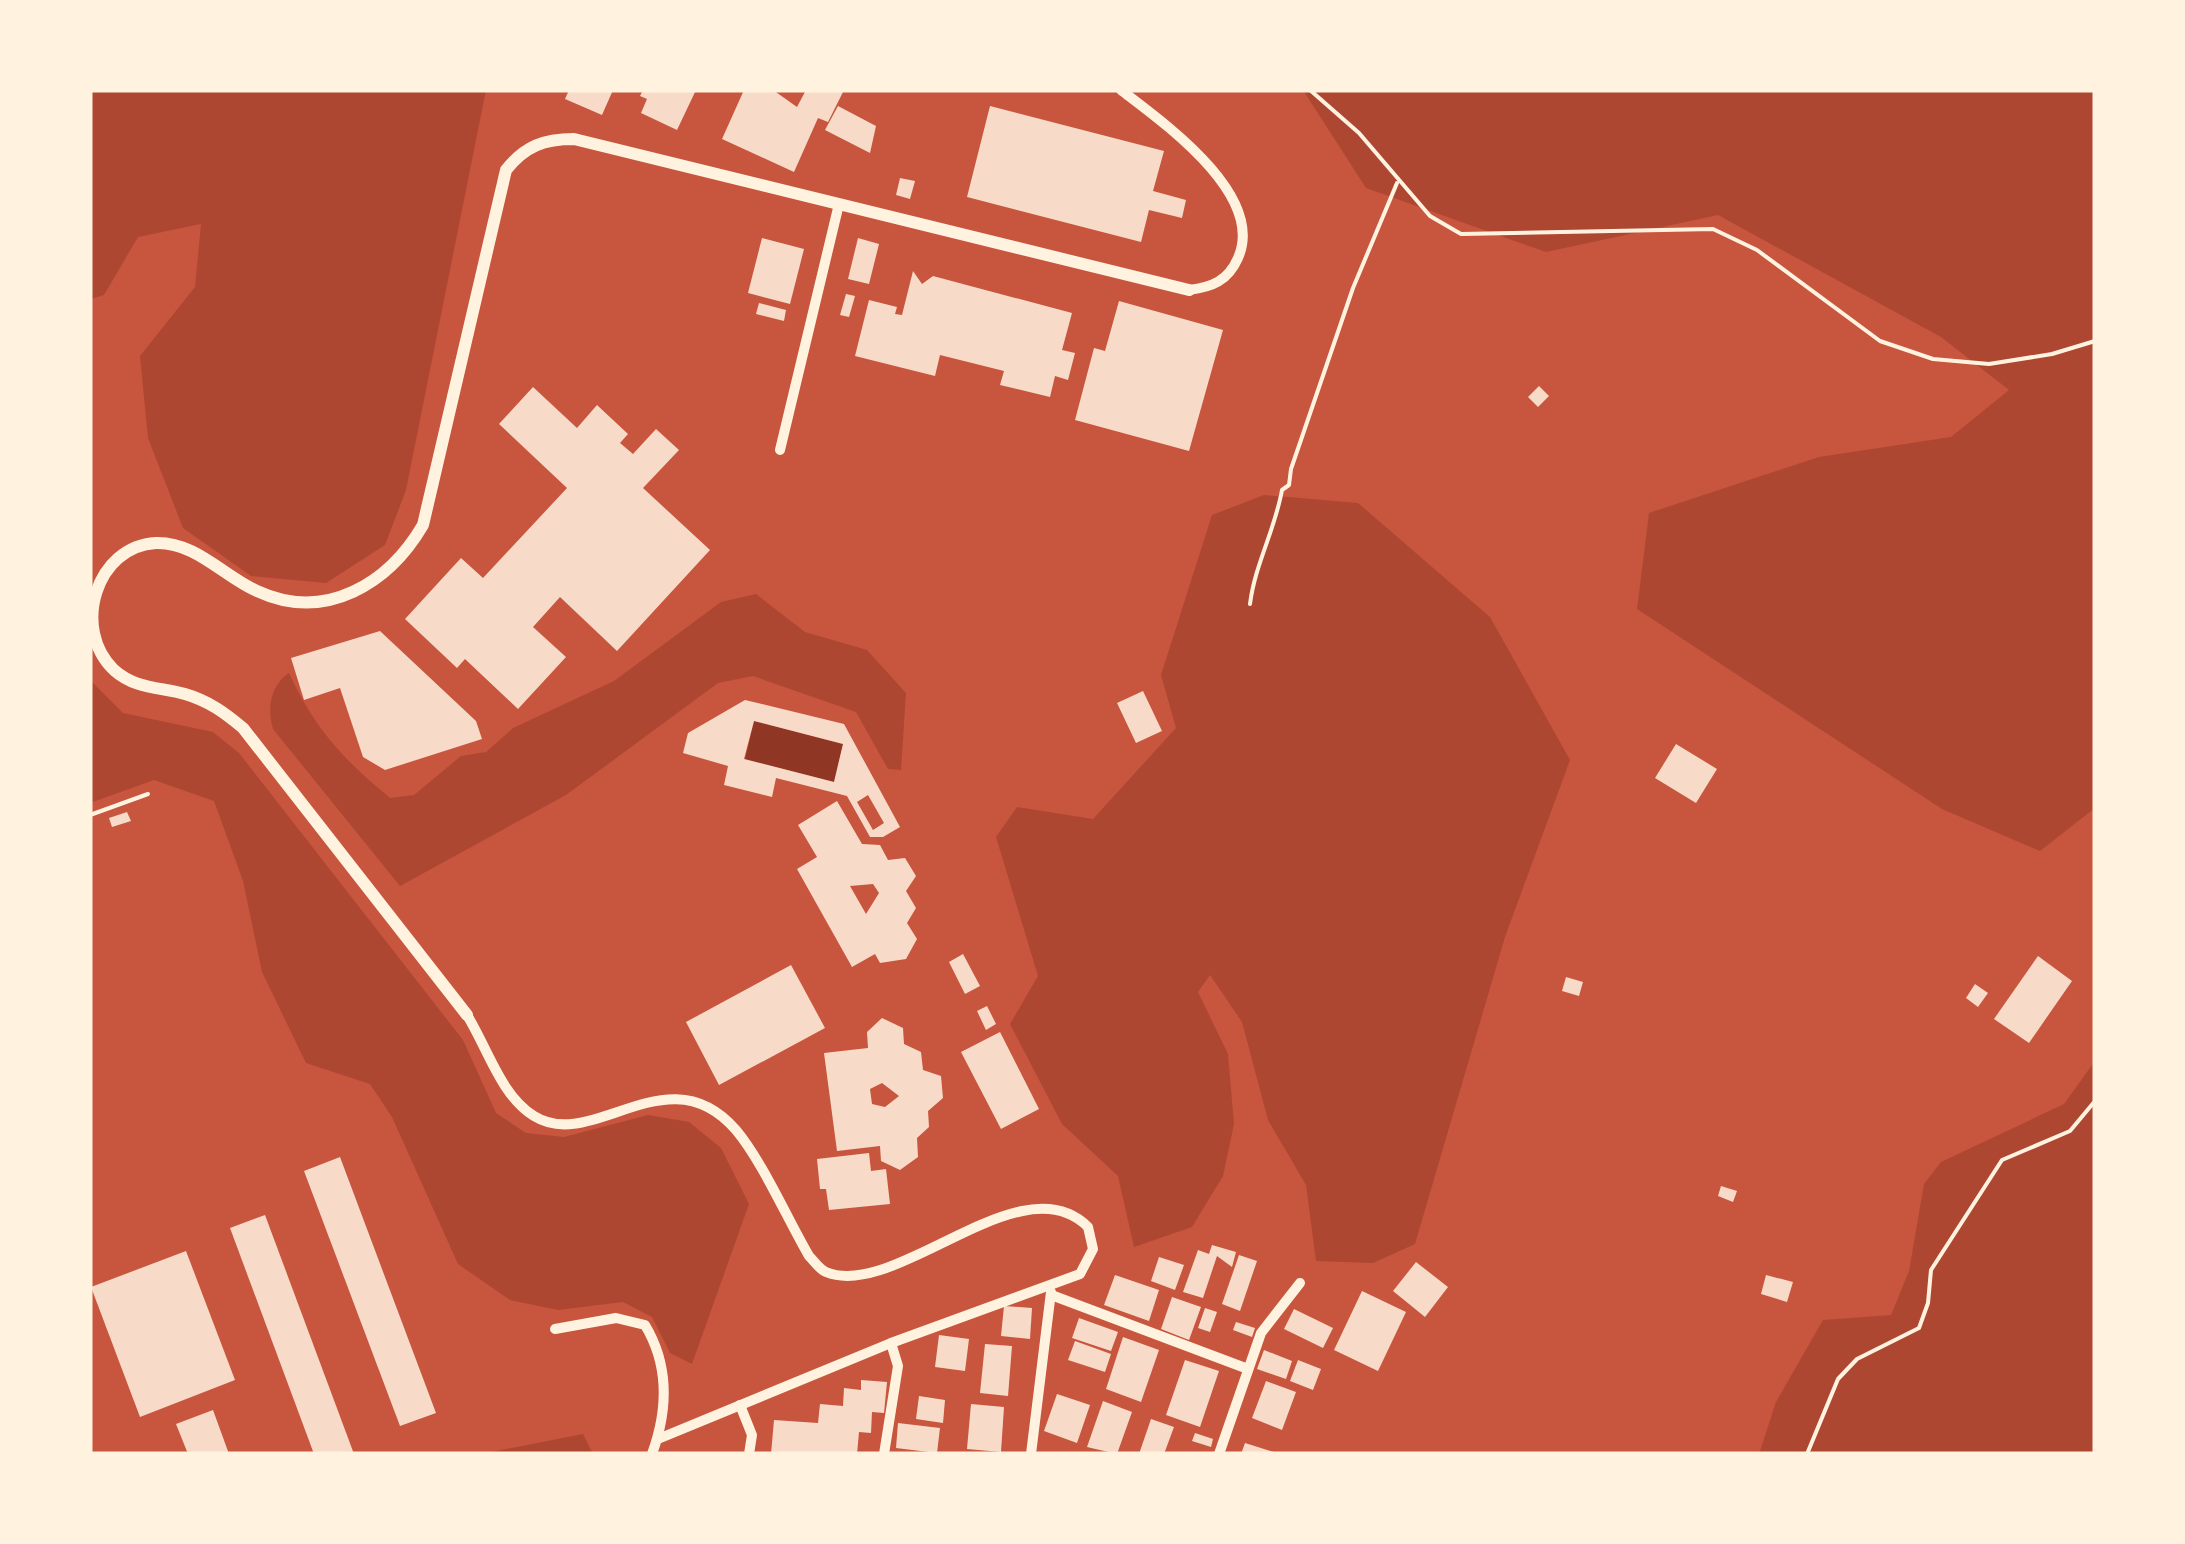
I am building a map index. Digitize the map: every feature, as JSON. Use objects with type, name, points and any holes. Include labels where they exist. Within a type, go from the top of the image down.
[{"type":"street","points":[[658,1439],[891,1344],[1080,1274],[1093,1250],[1088,1227],[1053,1205],[1026,1208],[854,1275],[825,1272],[809,1256],[735,1128],[702,1107],[667,1097],[634,1104],[586,1123],[554,1124],[533,1116],[508,1090],[467,1015],[244,728],[213,704],[136,684],[112,668],[93,621],[100,577],[113,560],[137,545],[160,543],[189,549],[258,592],[286,600],[352,594],[380,580],[407,553],[424,525],[506,170],[530,147],[549,139],[574,139],[1190,290],[1213,287],[1232,271],[1243,234],[1235,200],[1186,141],[1122,90]]},
{"type":"street","points":[[780,450],[839,204]]},
{"type":"street","points":[[1220,1454],[1261,1333],[1300,1283]]},
{"type":"street","points":[[1046,1285],[1054,1296],[1248,1369]]},
{"type":"street","points":[[1031,1454],[1054,1296]]},
{"type":"street","points":[[555,1328],[616,1318],[645,1326],[660,1351],[665,1394],[652,1454]]},
{"type":"street","points":[[884,1454],[898,1366],[891,1344]]},
{"type":"street","points":[[740,1405],[752,1435],[749,1454]]},
{"type":"path","points":[[1310,90],[1359,133],[1397,183],[1430,216],[1461,234],[1712,228],[1757,250],[1880,341],[1933,358],[1989,364],[2052,354],[2095,341]]},
{"type":"path","points":[[1250,604],[1254,574],[1265,558],[1282,490],[1289,485],[1290,469],[1353,288],[1397,183]]},
{"type":"path","points":[[90,815],[148,794]]},
{"type":"path","points":[[1808,1454],[1838,1380],[1856,1359],[1919,1328],[1928,1303],[1931,1270],[2002,1160],[2070,1131],[2095,1101]]},
{"type":"shaded area","points":[[90,90],[486,90],[406,490],[385,545],[326,583],[251,576],[183,528],[148,438],[140,356],[195,287],[201,224],[138,237],[104,295],[90,299]]},
{"type":"shaded area","points":[[1303,90],[2095,90],[2095,808],[2040,851],[1942,809],[1637,609],[1649,513],[1819,457],[1951,437],[2009,390],[1941,337],[1718,215],[1546,252],[1366,188]]},
{"type":"shaded area","points":[[1264,495],[1358,503],[1490,617],[1570,760],[1505,937],[1415,1244],[1373,1263],[1316,1261],[1306,1185],[1268,1120],[1242,1022],[1210,975],[1198,992],[1228,1054],[1234,1124],[1223,1176],[1192,1227],[1134,1247],[1118,1176],[1062,1124],[1010,1024],[1038,976],[996,837],[1017,807],[1093,819],[1176,728],[1161,675],[1212,515]]},
{"type":"shaded area","points":[[756,594],[805,632],[867,650],[906,693],[901,770],[888,769],[856,712],[753,676],[718,683],[566,795],[400,886],[273,729],[272,698],[289,673],[320,727],[358,770],[390,798],[414,795],[461,756],[486,752],[513,728],[614,681],[721,602]]},
{"type":"shaded area","points":[[90,680],[123,713],[213,732],[239,753],[463,1040],[496,1113],[526,1133],[564,1137],[648,1115],[689,1122],[721,1148],[749,1204],[692,1364],[670,1353],[652,1317],[623,1302],[558,1310],[510,1300],[458,1264],[392,1117],[370,1084],[306,1063],[262,972],[243,881],[214,801],[154,780],[90,803]]},
{"type":"shaded area","points":[[754,721],[843,744],[834,782],[745,759]]},
{"type":"shaded area","points":[[2095,1061],[2095,1454],[1759,1454],[1776,1402],[1823,1320],[1891,1315],[1909,1271],[1924,1184],[1941,1162],[2064,1104]]},
{"type":"shaded area","points":[[583,1434],[593,1454],[481,1454]]},
{"type":"building","points":[[569,90],[613,90],[602,115],[565,99]]},
{"type":"building","points":[[643,90],[696,90],[677,130],[641,113],[647,99],[640,96]]},
{"type":"building","points":[[744,90],[773,90],[797,107],[806,90],[844,90],[828,122],[818,118],[794,172],[722,139]]},
{"type":"building","points":[[838,106],[876,126],[870,153],[825,130]]},
{"type":"building","points":[[990,106],[1164,151],[1153,191],[1186,200],[1182,218],[1149,210],[1141,242],[967,197]]},
{"type":"building","points":[[900,178],[915,181],[910,199],[896,195]]},
{"type":"building","points":[[762,238],[804,249],[790,304],[748,293]]},
{"type":"building","points":[[858,238],[879,244],[869,284],[848,279]]},
{"type":"building","points":[[913,271],[922,284],[933,276],[1072,313],[1062,350],[1075,353],[1068,380],[1055,376],[1050,397],[1000,385],[1004,371],[940,355],[935,376],[855,356],[869,300],[897,307],[895,314],[902,315]]},
{"type":"building","points":[[846,294],[855,296],[849,317],[840,315]]},
{"type":"building","points":[[1119,301],[1223,330],[1189,451],[1075,420],[1094,348],[1105,351]]},
{"type":"building","points":[[759,303],[786,310],[784,321],[756,314]]},
{"type":"building","points":[[1539,386],[1549,396],[1538,407],[1528,397]]},
{"type":"building","points":[[533,387],[577,428],[597,405],[628,434],[620,443],[633,454],[656,429],[679,450],[643,488],[710,550],[617,651],[560,597],[533,627],[566,657],[518,709],[465,659],[457,668],[405,619],[461,558],[483,578],[567,488],[499,424]]},
{"type":"building","points":[[380,631],[476,721],[482,739],[385,770],[363,757],[340,688],[304,700],[291,658]]},
{"type":"building","points":[[1143,691],[1162,731],[1136,743],[1117,703]]},
{"type":"building","points":[[745,700],[844,724],[900,827],[883,837],[870,837],[847,796],[776,778],[772,797],[724,785],[728,766],[683,753],[688,733]],"holes":[[[754,721],[843,744],[834,782],[744,759]],[[868,795],[884,823],[873,830],[857,802]]]},
{"type":"building","points":[[1676,744],[1717,769],[1696,803],[1655,778]]},
{"type":"building","points":[[837,801],[862,844],[880,845],[888,860],[905,858],[916,876],[906,891],[916,908],[907,923],[917,939],[906,959],[880,963],[875,954],[852,967],[797,869],[817,857],[798,825]],"holes":[[[873,884],[879,893],[866,914],[850,886]]]},
{"type":"building","points":[[127,812],[131,821],[112,827],[109,818]]},
{"type":"building","points":[[963,954],[980,986],[965,994],[949,962]]},
{"type":"building","points":[[2038,956],[2072,981],[2029,1043],[1994,1019]]},
{"type":"building","points":[[791,965],[825,1028],[719,1085],[686,1022]]},
{"type":"building","points":[[1566,977],[1583,982],[1579,996],[1562,991]]},
{"type":"building","points":[[1975,984],[1988,993],[1978,1007],[1966,998]]},
{"type":"building","points":[[987,1006],[996,1024],[986,1030],[977,1011]]},
{"type":"building","points":[[882,1018],[903,1028],[904,1044],[921,1052],[923,1070],[941,1076],[943,1098],[928,1111],[929,1127],[917,1138],[918,1157],[900,1170],[881,1161],[880,1146],[837,1151],[824,1053],[868,1048],[867,1032]],"holes":[[[882,1083],[899,1096],[885,1107],[872,1104],[870,1089]]]},
{"type":"building","points":[[1000,1032],[1039,1109],[1001,1129],[961,1052]]},
{"type":"building","points":[[869,1153],[871,1171],[886,1169],[890,1204],[829,1210],[826,1189],[820,1189],[817,1159]]},
{"type":"building","points":[[340,1157],[436,1413],[400,1426],[304,1171]]},
{"type":"building","points":[[1721,1186],[1737,1191],[1733,1202],[1718,1196]]},
{"type":"building","points":[[265,1215],[354,1454],[314,1454],[230,1228]]},
{"type":"building","points":[[1212,1245],[1236,1252],[1232,1267],[1217,1256],[1203,1298],[1183,1292],[1198,1250],[1209,1254]]},
{"type":"building","points":[[186,1251],[235,1380],[140,1417],[91,1287]]},
{"type":"building","points":[[1239,1255],[1257,1261],[1240,1311],[1222,1304]]},
{"type":"building","points":[[1159,1257],[1184,1265],[1175,1290],[1151,1281]]},
{"type":"building","points":[[1416,1262],[1448,1287],[1425,1317],[1393,1291]]},
{"type":"building","points":[[1115,1275],[1159,1290],[1149,1321],[1104,1305]]},
{"type":"building","points":[[1766,1275],[1793,1282],[1787,1302],[1761,1294]]},
{"type":"building","points":[[1362,1291],[1406,1312],[1378,1371],[1334,1350]]},
{"type":"building","points":[[1172,1297],[1201,1307],[1189,1340],[1161,1329]]},
{"type":"building","points":[[1004,1306],[1032,1308],[1030,1339],[1001,1336]]},
{"type":"building","points":[[1205,1308],[1217,1312],[1210,1332],[1198,1328]]},
{"type":"building","points":[[1294,1309],[1333,1328],[1323,1348],[1284,1329]]},
{"type":"building","points":[[1079,1318],[1118,1332],[1111,1351],[1072,1338]]},
{"type":"building","points":[[1236,1322],[1255,1328],[1252,1337],[1233,1330]]},
{"type":"building","points":[[939,1335],[969,1339],[965,1371],[935,1367]]},
{"type":"building","points":[[1123,1337],[1159,1350],[1141,1402],[1106,1389]]},
{"type":"building","points":[[1075,1341],[1111,1354],[1105,1372],[1068,1360]]},
{"type":"building","points":[[985,1344],[1012,1346],[1008,1396],[980,1393]]},
{"type":"building","points":[[1264,1350],[1292,1361],[1286,1379],[1257,1369]]},
{"type":"building","points":[[1185,1360],[1219,1371],[1200,1427],[1166,1415]]},
{"type":"building","points":[[1298,1360],[1321,1369],[1313,1390],[1290,1381]]},
{"type":"building","points":[[861,1380],[887,1382],[884,1413],[872,1412],[871,1433],[859,1432],[857,1454],[771,1454],[774,1420],[818,1423],[820,1404],[843,1406],[844,1388],[861,1390]]},
{"type":"building","points":[[1266,1381],[1296,1392],[1282,1430],[1252,1418]]},
{"type":"building","points":[[1057,1394],[1090,1405],[1077,1443],[1044,1431]]},
{"type":"building","points":[[919,1396],[945,1400],[943,1423],[916,1419]]},
{"type":"building","points":[[1103,1401],[1132,1412],[1117,1454],[1087,1447]]},
{"type":"building","points":[[971,1404],[1004,1407],[1001,1452],[967,1449]]},
{"type":"building","points":[[213,1410],[229,1454],[188,1454],[176,1424]]},
{"type":"building","points":[[1151,1419],[1174,1427],[1164,1454],[1139,1454]]},
{"type":"building","points":[[898,1423],[940,1428],[937,1453],[896,1448]]},
{"type":"building","points":[[1195,1433],[1213,1439],[1211,1447],[1192,1441]]},
{"type":"building","points":[[1245,1443],[1277,1453],[1241,1454]]}]
